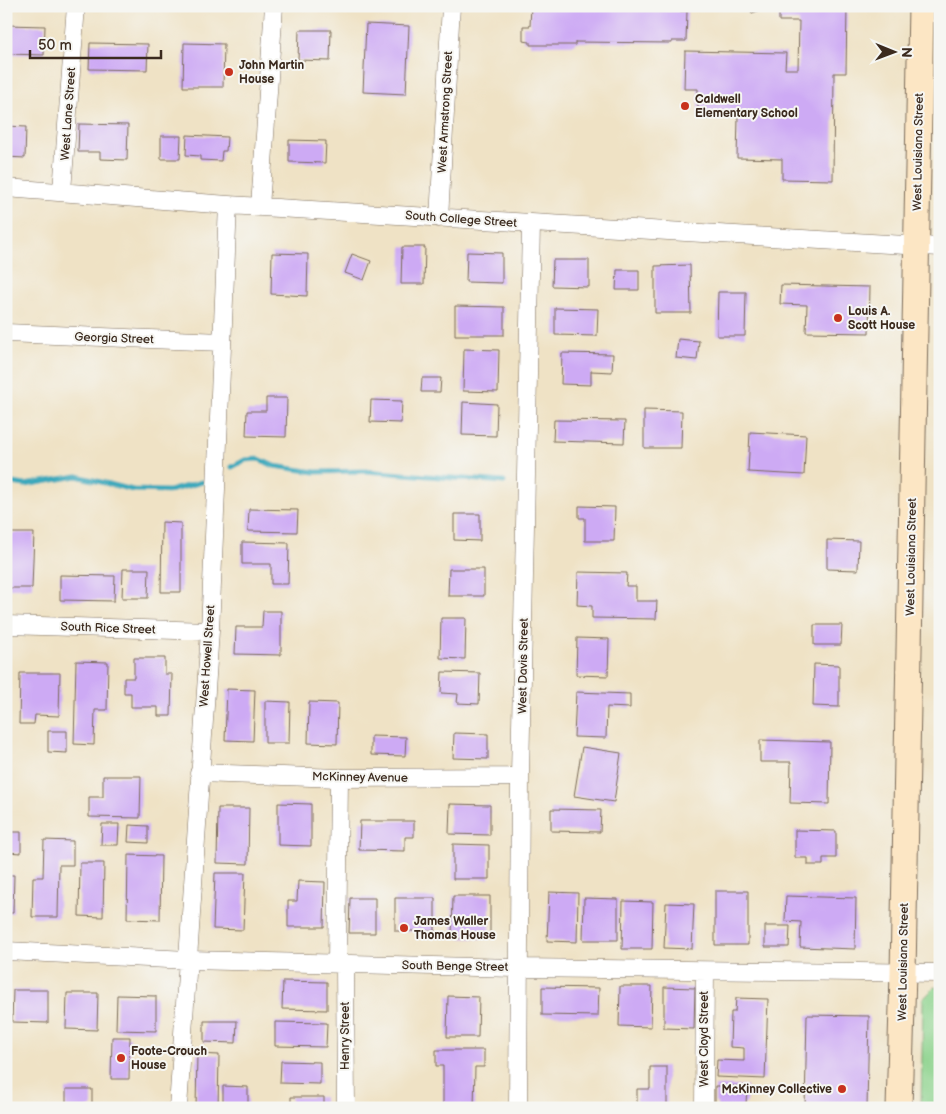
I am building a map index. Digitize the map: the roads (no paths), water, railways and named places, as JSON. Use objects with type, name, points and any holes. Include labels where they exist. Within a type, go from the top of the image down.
[{"type":"main road","name":"West Louisiana Street","points":[[899,1108],[928,247],[921,6]]},
{"type":"street","name":"West Lane Street","points":[[62,191],[76,6]]},
{"type":"street","points":[[260,206],[274,6]]},
{"type":"street","name":"West Armstrong Street","points":[[439,218],[451,6]]},
{"type":"street","name":"South College Street","points":[[6,188],[228,205],[928,247]]},
{"type":"street","name":"West Howell Street","points":[[178,1108],[210,631],[228,205]]},
{"type":"street","name":"West Davis Street","points":[[518,1108],[520,777],[531,224]]},
{"type":"street","name":"Georgia Street","points":[[6,333],[222,342]]},
{"type":"street","name":"South Rice Street","points":[[6,625],[210,631]]},
{"type":"street","name":"McKinney Avenue","points":[[199,773],[339,778],[520,777]]},
{"type":"street","name":"Henry Street","points":[[339,778],[337,891],[346,1108]]},
{"type":"street","name":"South Benge Street","points":[[6,951],[188,960],[518,968],[940,973]]},
{"type":"street","name":"West Cloyd Street","points":[[704,1108],[705,970]]},
{"type":"waterway","points":[[232,467],[245,460],[259,459],[274,466],[315,472],[365,471],[504,482]]},
{"type":"waterway","points":[[6,482],[25,485],[77,476],[133,490],[169,491],[202,482]]},
{"type":"place","name":"John Martin House","points":[[229,72]]},
{"type":"place","name":"Caldwell Elementary School","points":[[685,106]]},
{"type":"place","name":"Louis A. Scott House","points":[[838,318]]},
{"type":"place","name":"James Waller Thomas House","points":[[404,928]]},
{"type":"place","name":"Foote-Crouch House","points":[[121,1058]]},
{"type":"place","name":"McKinney Collective","points":[[842,1089]]}]
